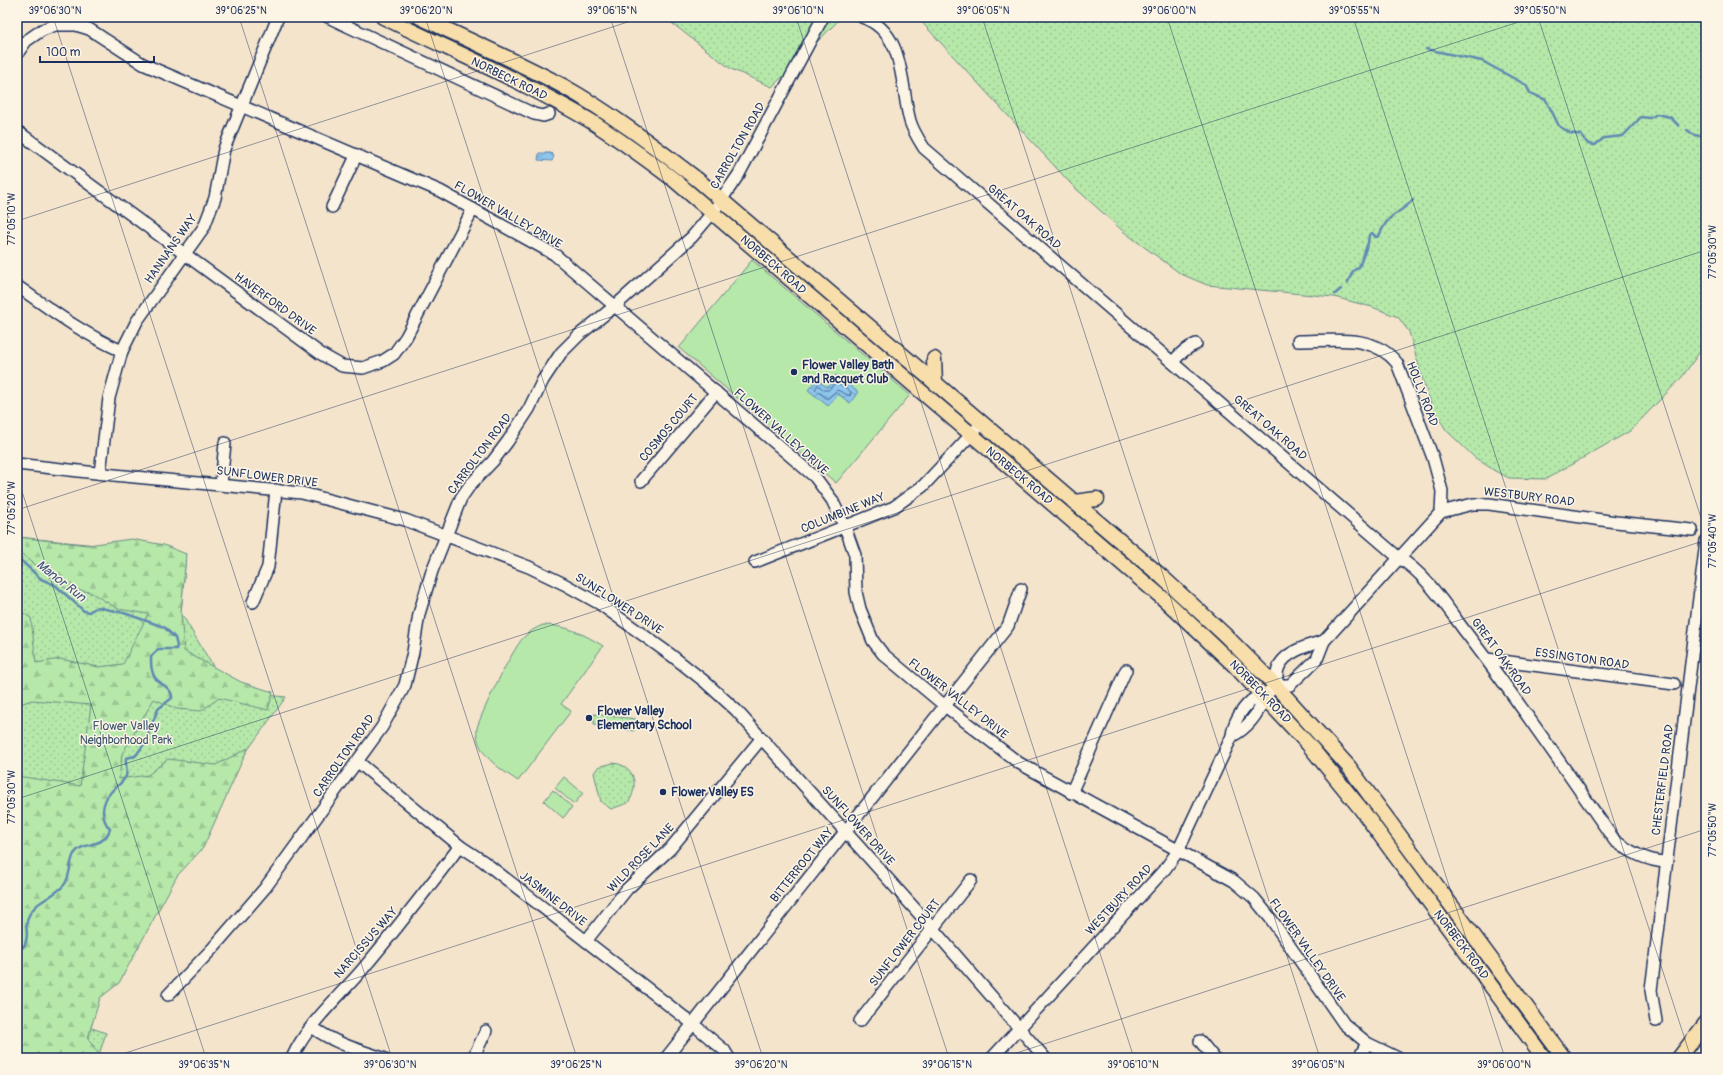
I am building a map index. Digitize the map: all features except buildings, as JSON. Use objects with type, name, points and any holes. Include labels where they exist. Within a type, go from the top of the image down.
[{"type":"main road","name":"NORBECK ROAD","points":[[383,17],[527,86],[589,120],[626,144],[673,179],[971,436],[1166,601],[1206,637],[1265,696],[1308,744],[1361,809],[1544,1058]]},
{"type":"main road","name":"NORBECK ROAD","points":[[420,17],[563,86],[621,122],[692,175],[1161,576],[1225,635],[1276,685],[1349,767],[1564,1058]]},
{"type":"main road","points":[[492,52],[508,46]]},
{"type":"main road","points":[[934,359],[935,383]]},
{"type":"main road","points":[[1074,502],[1097,499]]},
{"type":"main road","points":[[1679,1058],[1706,1023]]},
{"type":"street","name":"HANNANS WAY","points":[[100,473],[108,398],[122,351],[137,321],[204,227],[211,212],[224,149],[278,17]]},
{"type":"street","name":"NORBECK ROAD","points":[[328,17],[534,114],[543,116],[549,114]]},
{"type":"street","name":"CARROLTON ROAD","points":[[168,995],[212,949],[265,888],[382,727],[405,685],[413,652],[419,614],[432,571],[461,498],[470,485],[493,461],[508,441],[528,409],[543,380],[561,353],[579,335],[615,306],[692,237],[712,212],[739,174],[823,17]]},
{"type":"street","name":"GREAT OAK ROAD","points":[[862,17],[871,20],[882,30],[894,47],[899,60],[910,120],[915,133],[924,148],[1174,362],[1399,558],[1406,562],[1436,593],[1487,658],[1615,841],[1633,854],[1656,861],[1666,862]]},
{"type":"street","name":"FLOWER VALLEY DRIVE","points":[[17,54],[26,42],[42,30],[59,24],[76,25],[88,29],[143,64],[240,107],[440,191],[554,254],[815,477],[832,500],[845,527],[855,555],[856,592],[860,609],[873,641],[897,667],[1019,764],[1234,881],[1254,898],[1272,919],[1344,1024],[1367,1043],[1398,1058]]},
{"type":"street","name":"HAVERFORD DRIVE","points":[[17,131],[321,354],[342,366],[363,368],[383,361],[394,354],[406,336],[473,209]]},
{"type":"street","points":[[332,207],[356,156]]},
{"type":"street","points":[[17,286],[71,325],[95,339],[122,351]]},
{"type":"street","name":"HOLLY ROAD","points":[[1298,341],[1359,342],[1378,346],[1389,353],[1397,364],[1433,458],[1442,491],[1440,512]]},
{"type":"street","points":[[1174,362],[1178,355],[1187,348],[1196,344]]},
{"type":"street","name":"COSMOS COURT","points":[[641,481],[716,392]]},
{"type":"street","name":"COLUMBINE WAY","points":[[755,562],[894,507],[923,486],[982,423]]},
{"type":"street","points":[[221,484],[225,443]]},
{"type":"street","name":"SUNFLOWER DRIVE","points":[[17,464],[302,493],[336,501],[405,520],[447,535],[529,567],[600,604],[671,655],[704,681],[736,710],[760,739],[778,755],[1045,1058]]},
{"type":"street","points":[[254,602],[268,567],[276,490]]},
{"type":"street","name":"WESTBURY ROAD","points":[[1440,512],[1474,504],[1490,504],[1616,522],[1692,530]]},
{"type":"street","points":[[1324,641],[1300,649],[1285,659],[1278,668],[1276,685],[1290,685],[1317,659],[1324,641],[1440,512]]},
{"type":"street","name":"CHESTERFIELD ROAD","points":[[1656,1021],[1651,990],[1706,541]]},
{"type":"street","name":"BITTERROOT WAY","points":[[666,1058],[1008,626],[1021,589]]},
{"type":"street","name":"ESSINGTON ROAD","points":[[1487,658],[1674,684]]},
{"type":"street","points":[[1071,793],[1126,670]]},
{"type":"street","name":"WESTBURY ROAD","points":[[992,1058],[1165,868],[1178,851],[1232,736],[1233,724],[1251,701],[1265,696],[1276,685]]},
{"type":"street","name":"WILD ROSE LANE","points":[[586,941],[627,889],[670,849],[760,739]]},
{"type":"street","name":"JASMINE DRIVE","points":[[358,762],[460,846],[693,1024],[724,1050],[730,1058]]},
{"type":"street","name":"NARCISSUS WAY","points":[[292,1058],[297,1047],[331,1002],[355,978],[396,930],[460,846]]},
{"type":"street","name":"SUNFLOWER COURT","points":[[860,1021],[971,880]]},
{"type":"street","points":[[312,1027],[326,1037],[383,1058]]},
{"type":"street","points":[[473,1058],[486,1031]]},
{"type":"street","points":[[1200,1041],[1214,1058]]},
{"type":"street","points":[[1358,1058],[1367,1043]]},
{"type":"green space","points":[[664,17],[842,17],[772,87],[731,69]]},
{"type":"green space","points":[[917,17],[1706,17],[1706,343],[1682,377],[1630,431],[1546,479],[1509,478],[1495,471],[1474,457],[1446,430],[1432,406],[1409,332],[1398,317],[1372,307],[1334,297],[1207,285],[1181,274],[1124,232],[1072,185]]},
{"type":"green space","name":"Flower Valley Bath and Racquet Club","points":[[752,260],[910,395],[836,483],[679,348]]},
{"type":"green space","name":"Flower Valley Neighborhood Park","points":[[17,537],[186,554],[181,613],[228,691],[286,697],[177,848],[75,1022],[106,1033],[98,1058],[17,1058]]},
{"type":"green space","name":"Flower Valley Neighborhood Park","points":[[17,537],[88,545],[131,539],[164,545],[186,554],[181,613],[184,651],[241,682],[273,692],[268,710],[219,698],[201,711],[177,709],[154,699],[122,754],[119,779],[148,775],[168,759],[216,765],[248,748],[203,848],[177,876],[119,983],[100,998],[88,1038],[101,1058],[17,1058],[17,776],[80,786],[91,705],[32,700],[17,705],[17,609],[31,618],[36,663],[60,659],[99,667],[123,664],[148,614],[118,609],[90,592],[65,588],[18,551]]},
{"type":"green space","points":[[543,625],[567,628],[603,646],[561,704],[571,711],[518,781],[496,766],[484,753],[477,737],[477,728],[497,682],[518,645],[528,634]]},
{"type":"green space","points":[[594,714],[636,719],[634,731],[594,724]]},
{"type":"green space","points":[[613,763],[627,768],[631,772],[634,790],[628,803],[611,809],[601,802],[594,773],[598,767]]},
{"type":"green space","points":[[564,777],[583,793],[574,804],[555,788]]},
{"type":"green space","points":[[553,790],[572,807],[563,818],[544,801]]},
{"type":"water","points":[[539,153],[551,153],[554,156],[552,161],[538,160]]},
{"type":"water","points":[[836,375],[858,392],[850,403],[838,394],[828,406],[808,390],[817,379],[827,387]]},
{"type":"waterway","points":[[1426,49],[1482,61],[1526,85],[1530,93],[1546,100],[1559,126],[1570,133],[1581,135],[1588,144],[1595,145],[1604,138],[1623,136],[1641,117],[1650,118],[1657,114],[1670,117],[1679,126]]},
{"type":"waterway","points":[[1687,130],[1694,135],[1706,137]]},
{"type":"waterway","points":[[1347,284],[1353,271],[1359,267],[1368,243],[1369,235],[1372,233],[1376,237],[1379,236],[1390,218],[1413,200]]},
{"type":"waterway","points":[[1335,294],[1341,289]]},
{"type":"waterway","name":"Manor Run","points":[[17,557],[41,579],[55,585],[84,611],[89,612],[97,607],[124,613],[164,627],[175,638],[177,646],[176,649],[158,649],[151,657],[154,677],[171,692],[172,698],[158,709],[144,744],[137,754],[126,758],[126,776],[105,801],[103,815],[110,829],[107,836],[103,840],[82,847],[74,854],[71,861],[68,878],[64,885],[36,906],[29,915],[27,919],[27,937],[24,945],[17,953]]},
{"type":"waterway","name":"Manor Run","points":[[17,1035],[21,1058]]},
{"type":"place","name":"Flower Valley Bath and Racquet Club","points":[[794,372]]},
{"type":"place","name":"Flower Valley Elementary School","points":[[589,718]]},
{"type":"place","name":"Flower Valley ES","points":[[663,792]]}]
